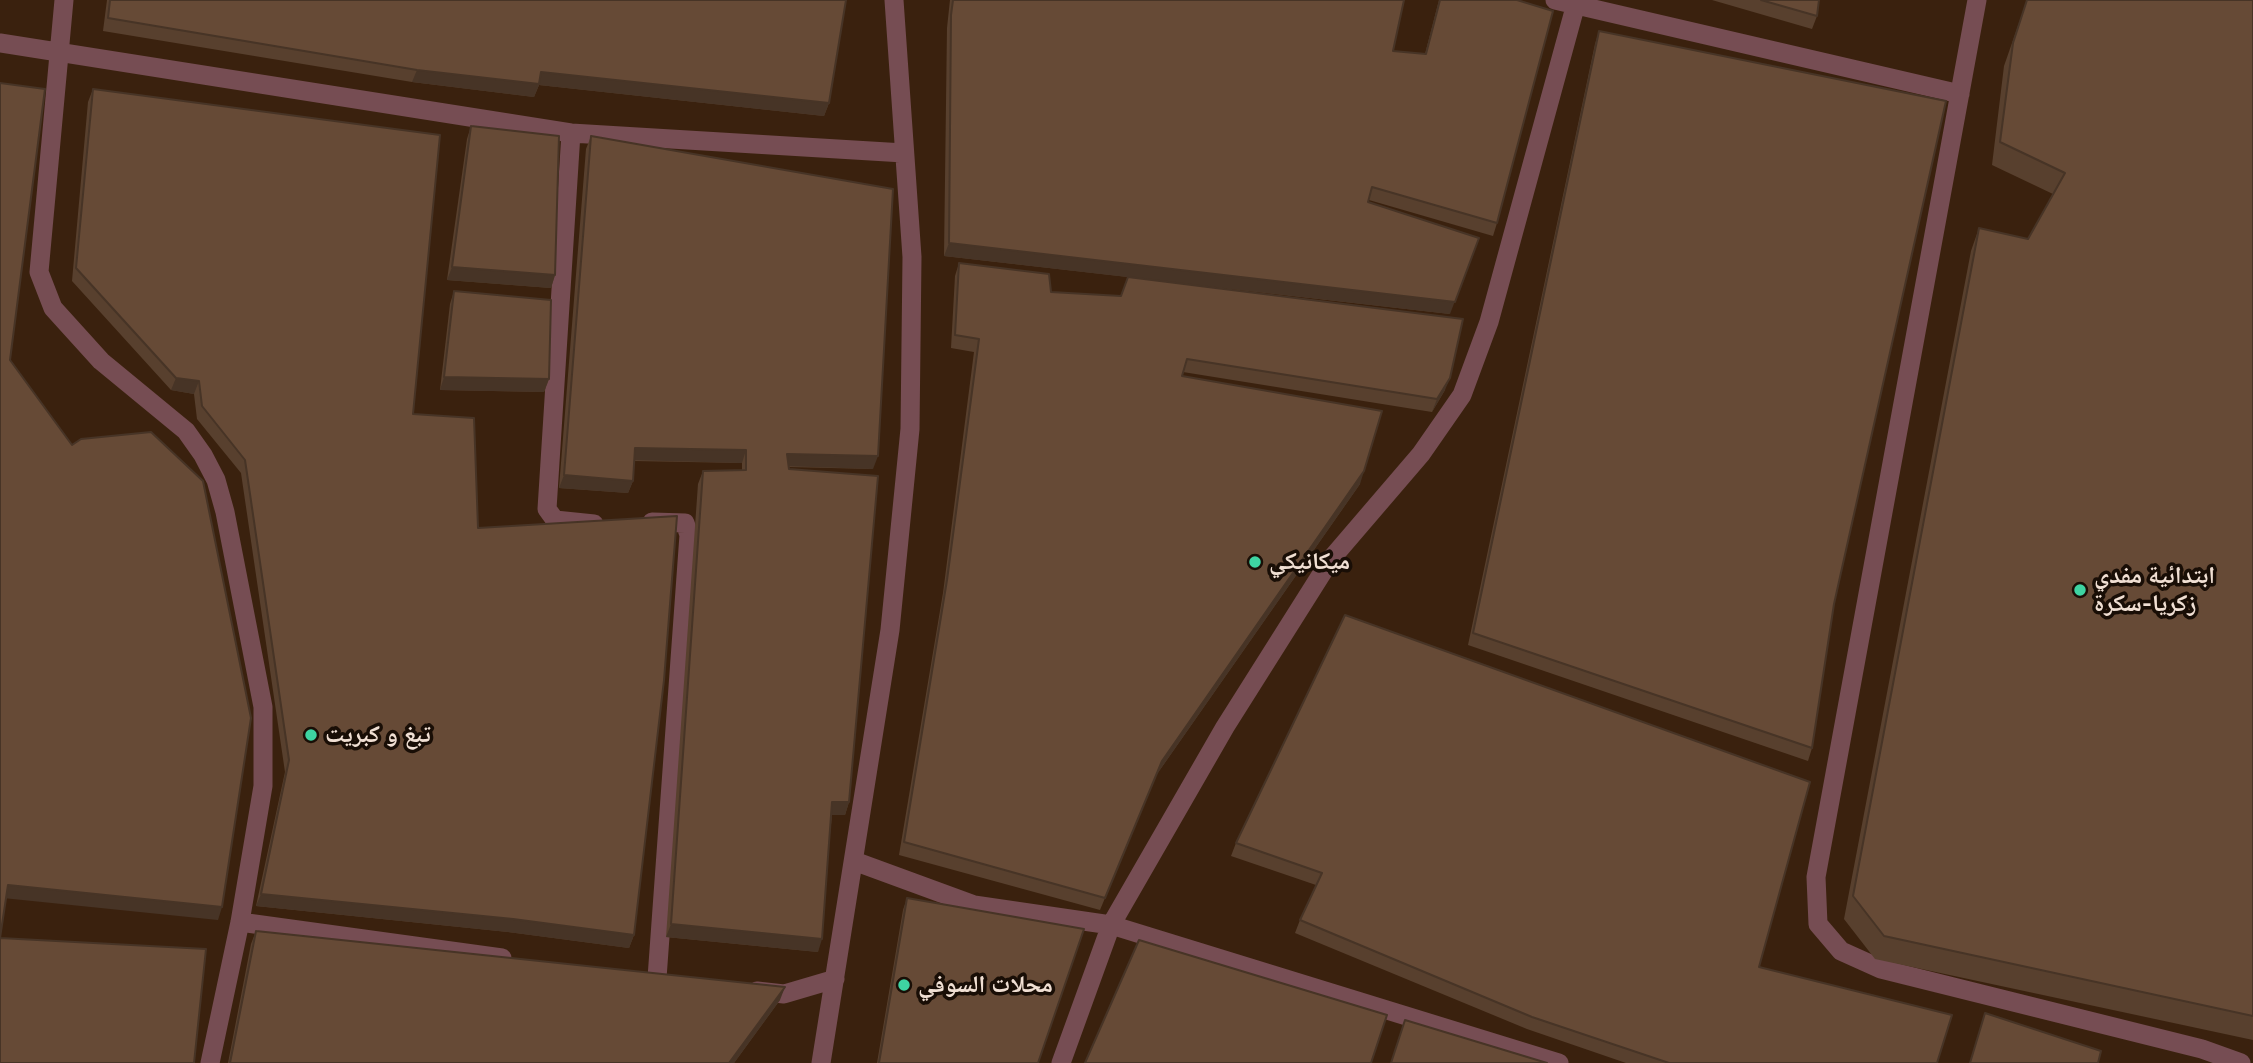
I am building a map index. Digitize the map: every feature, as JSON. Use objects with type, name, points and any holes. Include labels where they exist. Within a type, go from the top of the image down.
[{"type":"street","points":[[64,0],[39,272],[53,309],[101,361],[186,431],[216,480],[225,512],[263,707],[263,786],[240,922],[210,1063]]},
{"type":"street","points":[[821,1063],[890,630],[910,429],[912,257],[894,0]]},
{"type":"street","points":[[1555,0],[1960,94]]},
{"type":"street","points":[[1977,0],[1815,877],[1818,924],[1841,951],[1881,969],[2202,1048],[2241,1063]]},
{"type":"street","points":[[1061,1063],[1111,925],[1225,727],[1331,559],[1421,454],[1462,395],[1489,322],[1576,3]]},
{"type":"street","points":[[0,43],[571,133],[904,153]]},
{"type":"street","points":[[571,133],[547,509],[555,520],[578,524],[679,521],[685,523],[689,535],[650,978],[682,982]]},
{"type":"street","points":[[854,861],[974,905],[1111,925],[1559,1063]]},
{"type":"street","points":[[240,922],[522,961]]},
{"type":"street","points":[[733,988],[784,994],[835,979]]},
{"type":"building","points":[[110,0],[846,0],[829,103],[541,72],[539,84],[417,70],[108,18]]},
{"type":"building","points":[[953,0],[1404,0],[1393,51],[1426,54],[1440,0],[1517,0],[1553,11],[1497,223],[1372,187],[1368,202],[1479,238],[1455,302],[949,243]]},
{"type":"building","points":[[1761,0],[1819,0],[1817,16]]},
{"type":"building","name":"ابتدائية مفدي زكريا-سكرة","points":[[2027,0],[2253,0],[2253,1016],[1884,936],[1853,896],[1979,228],[2028,239],[2065,173],[2000,142],[2013,43]]},
{"type":"building","points":[[1599,31],[1946,101],[1834,604],[1812,748],[1473,633]]},
{"type":"building","points":[[0,83],[45,89],[10,360],[72,445],[81,439],[151,432],[203,481],[251,718],[222,907],[8,885],[0,938]]},
{"type":"building","points":[[93,89],[440,135],[413,414],[474,418],[478,528],[677,516],[664,680],[634,935],[513,919],[261,894],[289,760],[245,460],[202,406],[199,381],[176,378],[76,268]]},
{"type":"building","points":[[471,126],[559,136],[555,275],[452,267]]},
{"type":"building","points":[[591,136],[893,189],[878,456],[787,454],[789,469],[878,476],[849,802],[832,802],[822,939],[671,924],[703,471],[746,470],[746,450],[635,448],[633,481],[564,475]]},
{"type":"building","points":[[959,263],[1049,274],[1051,292],[1121,296],[1128,277],[1463,319],[1450,378],[1437,399],[1187,359],[1182,376],[1382,411],[1364,471],[1162,761],[1105,898],[904,842],[947,580],[979,339],[955,335]]},
{"type":"building","points":[[454,291],[551,300],[549,379],[444,377]]},
{"type":"building","points":[[1345,615],[1810,782],[1759,967],[1952,1015],[1937,1063],[1669,1063],[1532,1017],[1300,920],[1322,873],[1236,843]]},
{"type":"building","points":[[907,898],[1084,929],[1038,1063],[879,1063]]},
{"type":"building","points":[[256,931],[785,987],[729,1063],[230,1063]]},
{"type":"building","points":[[0,938],[206,949],[194,1063],[0,1063]]},
{"type":"building","points":[[1139,940],[1387,1015],[1371,1063],[1085,1063]]},
{"type":"building","points":[[1985,1013],[2101,1051],[2098,1063],[1970,1063]]},
{"type":"building","points":[[1405,1020],[1547,1063],[1391,1063]]},
{"type":"place","name":"ميكانيكي","points":[[1255,562]]},
{"type":"place","name":"ابتدائية مفدي زكريا-سكرة","points":[[2080,590]]},
{"type":"place","name":"تبغ و كبريت","points":[[311,735]]},
{"type":"place","name":"محلات السوفي","points":[[904,985]]}]
